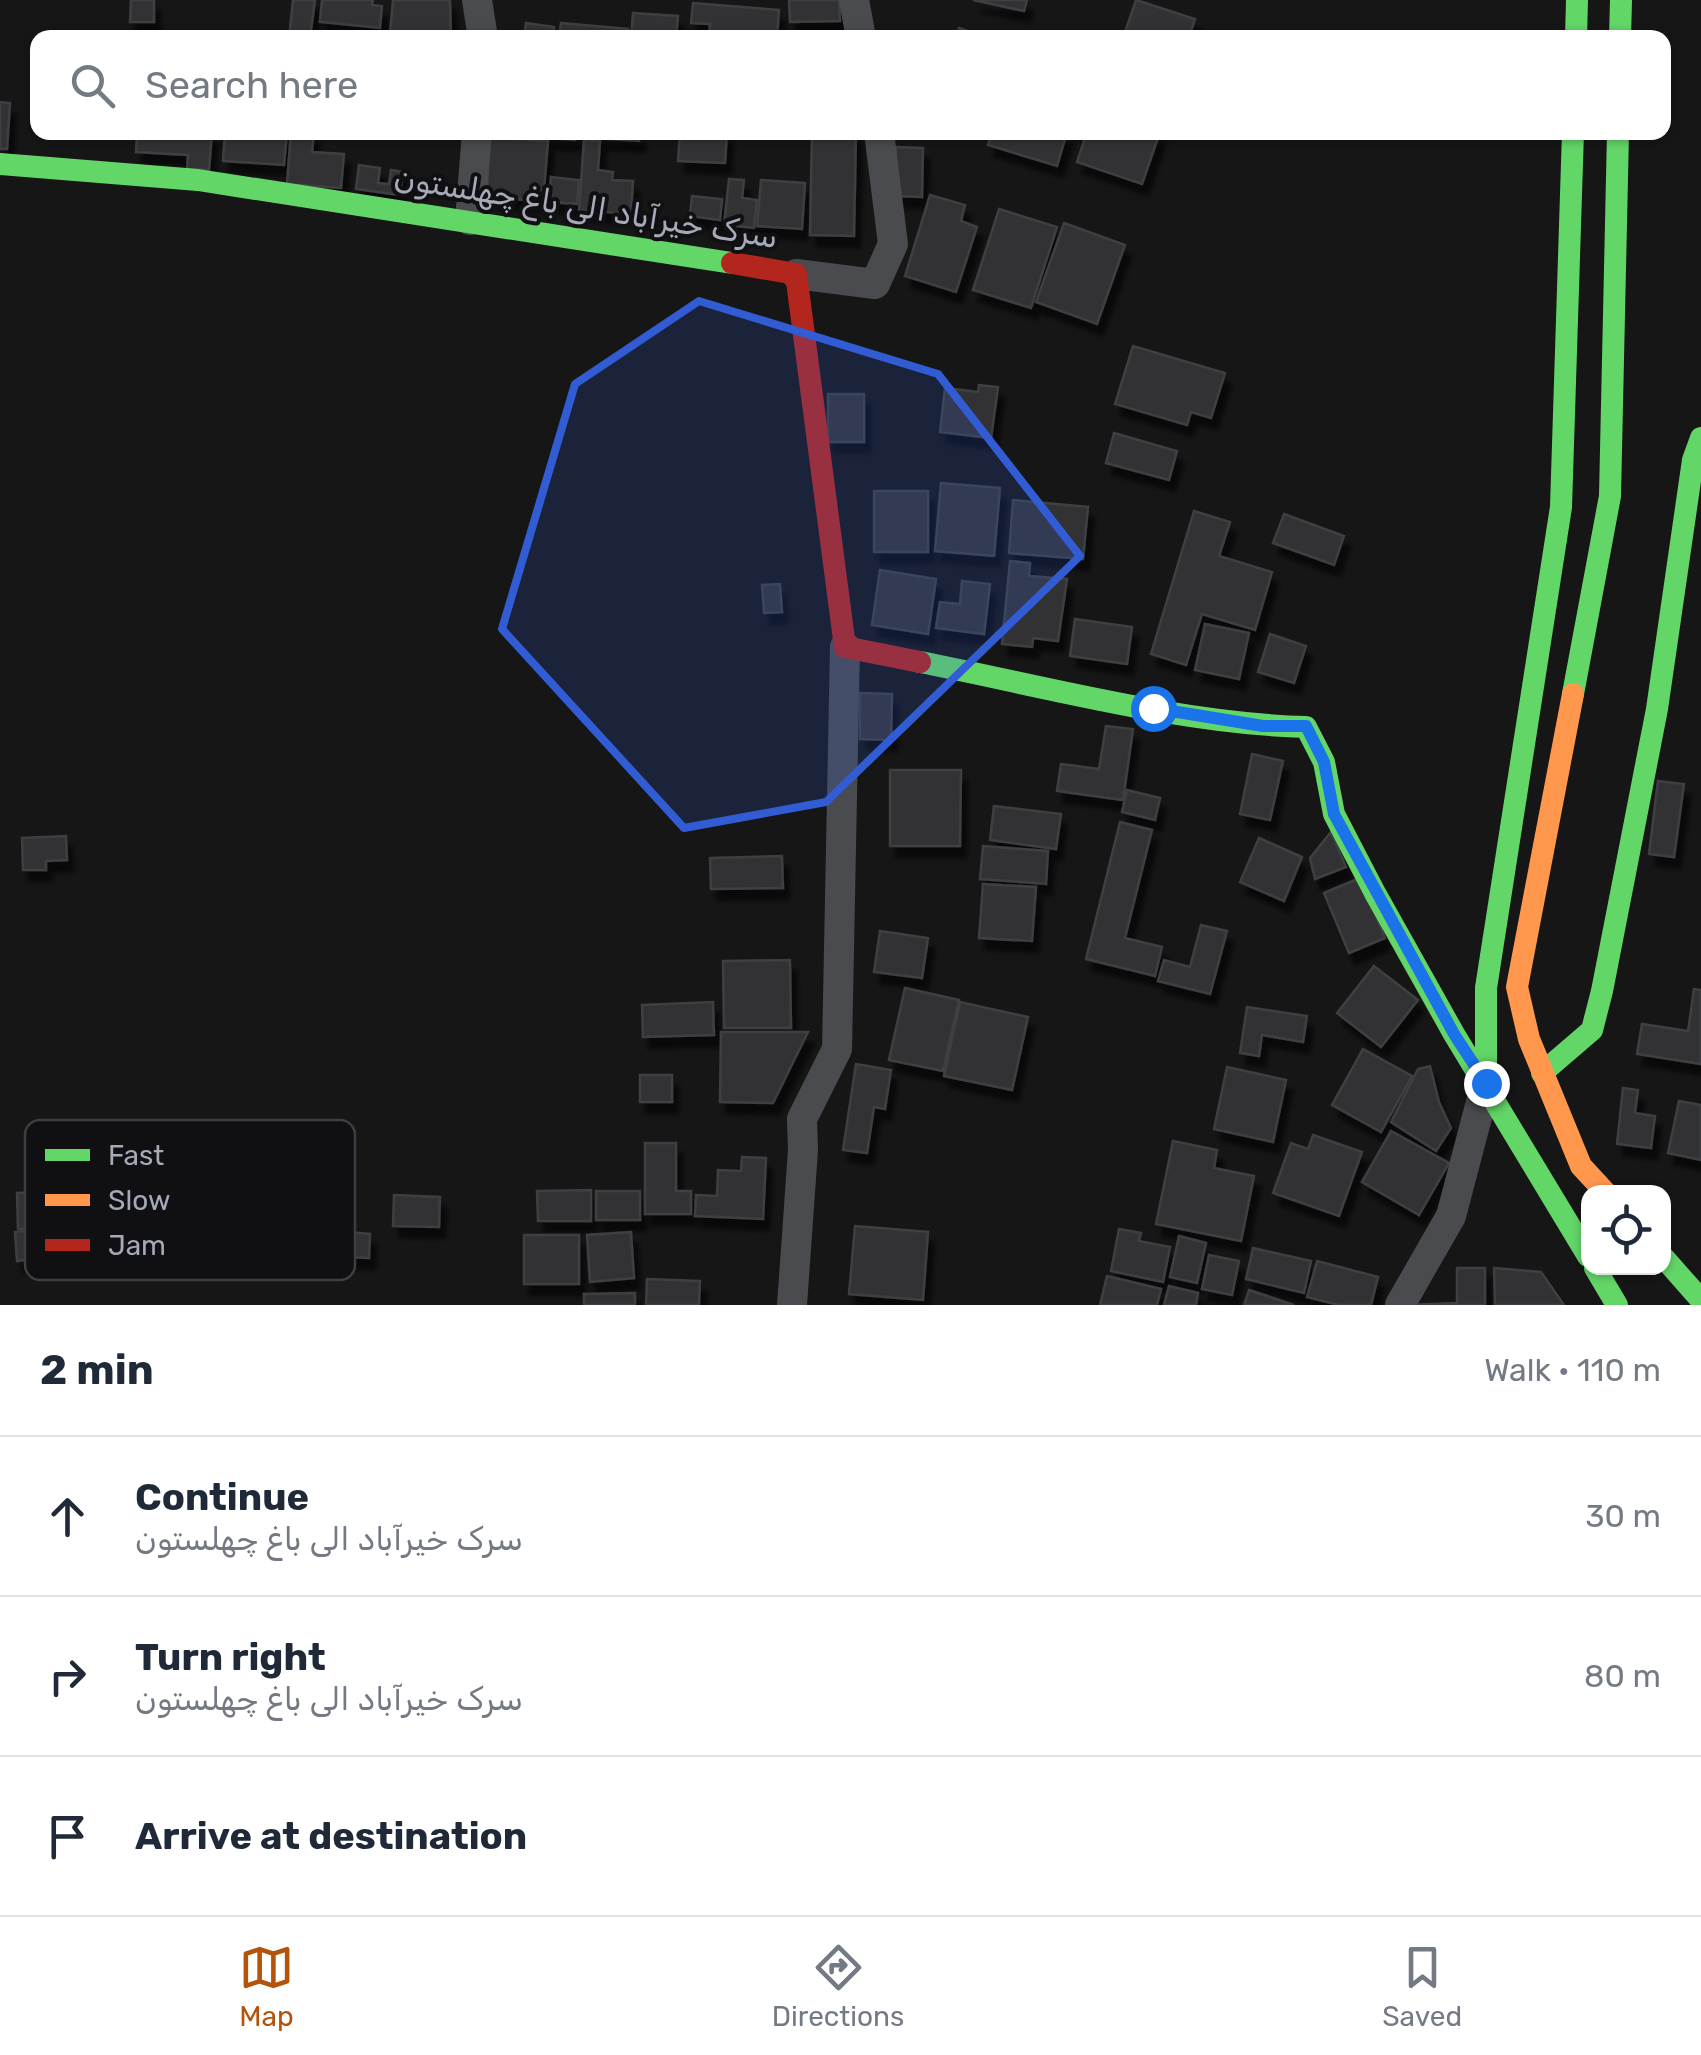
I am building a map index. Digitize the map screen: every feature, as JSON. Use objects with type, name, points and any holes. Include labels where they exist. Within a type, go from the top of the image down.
[{"type":"street","points":[[477,0],[482,30]]},
{"type":"street","points":[[854,0],[860,30]]},
{"type":"street","points":[[1576,30],[1577,0]]},
{"type":"street","points":[[1620,0],[1620,30]]},
{"type":"street","points":[[470,220],[475,140]]},
{"type":"street","points":[[796,274],[875,284],[893,244],[880,140]]},
{"type":"street","points":[[1400,1305],[1451,1216],[1486,1083],[1486,988],[1561,507],[1572,140]]},
{"type":"street","points":[[1598,1185],[1581,1166],[1542,1072],[1529,1039],[1517,988],[1610,496],[1618,140]]},
{"type":"street","name":"سرک خیرآباد الی باغ چهلستون","points":[[0,164],[198,180],[796,274],[845,647]]},
{"type":"street","points":[[1542,1072],[1592,1030],[1602,991],[1657,709],[1693,460],[1701,438]]},
{"type":"street","points":[[792,1305],[804,1150],[802,1119],[837,1049],[845,647],[1153,708],[1263,726],[1306,726],[1324,762],[1334,814],[1445,1018],[1581,1244]]},
{"type":"street","points":[[1671,1266],[1701,1300]]},
{"type":"street","points":[[1599,1275],[1618,1305]]},
{"type":"highlighted area","points":[[699,301],[938,374],[1080,556],[826,802],[684,828],[502,629],[575,384]]},
{"type":"building","points":[[131,0],[154,0],[154,22],[130,22]]},
{"type":"building","points":[[293,0],[315,0],[311,30],[290,30]]},
{"type":"building","points":[[322,0],[373,0],[372,5],[382,6],[380,28],[320,22]]},
{"type":"building","points":[[393,0],[450,0],[451,30],[390,30]]},
{"type":"building","points":[[789,0],[839,0],[840,21],[790,22]]},
{"type":"building","points":[[973,0],[1027,0],[1024,11]]},
{"type":"building","points":[[1136,0],[1195,19],[1192,30],[1126,30]]},
{"type":"building","points":[[693,3],[779,10],[778,30],[710,30],[710,24],[691,23]]},
{"type":"building","points":[[633,13],[678,16],[677,30],[632,30]]},
{"type":"building","points":[[526,23],[554,27],[554,30],[525,30]]},
{"type":"building","points":[[561,23],[628,29],[628,30],[560,30]]},
{"type":"building","points":[[0,102],[10,103],[7,149],[0,149]]},
{"type":"building","points":[[137,140],[211,140],[209,170],[187,169],[188,155],[136,152]]},
{"type":"building","points":[[224,140],[286,140],[284,165],[223,161]]},
{"type":"building","points":[[290,140],[313,140],[312,152],[344,154],[341,188],[287,184]]},
{"type":"building","points":[[486,140],[548,141],[543,202],[488,196]]},
{"type":"building","points":[[584,140],[600,141],[598,170],[613,172],[612,180],[633,181],[631,214],[579,210]]},
{"type":"building","points":[[679,140],[726,140],[725,163],[678,161]]},
{"type":"building","points":[[812,140],[856,140],[854,236],[810,235]]},
{"type":"building","points":[[990,140],[1065,140],[1057,166],[988,145]]},
{"type":"building","points":[[1084,140],[1157,140],[1142,184],[1077,162]]},
{"type":"building","points":[[896,147],[923,148],[922,197],[894,196]]},
{"type":"building","points":[[359,165],[380,168],[378,183],[389,184],[391,170],[403,172],[400,195],[356,189]]},
{"type":"building","points":[[551,177],[579,180],[577,204],[549,202]]},
{"type":"building","points":[[729,179],[744,180],[742,198],[757,200],[754,228],[724,225]]},
{"type":"building","points":[[761,180],[805,183],[802,229],[757,226]]},
{"type":"building","points":[[930,195],[965,205],[961,221],[977,227],[956,292],[905,276]]},
{"type":"building","points":[[692,196],[722,199],[720,220],[690,216]]},
{"type":"building","points":[[999,209],[1057,227],[1031,308],[973,290]]},
{"type":"building","points":[[1064,223],[1125,245],[1097,324],[1036,302]]},
{"type":"building","points":[[1133,346],[1225,373],[1211,418],[1191,412],[1187,425],[1115,404]]},
{"type":"building","points":[[979,385],[998,387],[991,438],[940,432],[945,388],[978,392]]},
{"type":"building","points":[[828,394],[864,394],[864,442],[828,442]]},
{"type":"building","points":[[1114,433],[1177,451],[1169,480],[1106,463]]},
{"type":"building","points":[[941,483],[1000,488],[994,556],[935,551]]},
{"type":"building","points":[[874,491],[928,491],[928,552],[874,552]]},
{"type":"building","points":[[1013,500],[1088,507],[1083,559],[1009,553]]},
{"type":"building","points":[[1194,511],[1230,522],[1219,556],[1272,572],[1255,630],[1202,614],[1186,665],[1151,654]]},
{"type":"building","points":[[1284,514],[1344,536],[1334,565],[1273,543]]},
{"type":"building","points":[[1010,561],[1030,563],[1029,576],[1067,579],[1058,641],[1033,638],[1032,647],[1002,644]]},
{"type":"building","points":[[880,570],[936,579],[928,634],[872,625]]},
{"type":"building","points":[[962,581],[990,584],[984,634],[936,628],[940,602],[960,604]]},
{"type":"building","points":[[780,584],[782,612],[764,613],[762,585]]},
{"type":"building","points":[[1075,619],[1132,627],[1127,664],[1070,656]]},
{"type":"building","points":[[1205,624],[1249,633],[1239,679],[1195,670]]},
{"type":"building","points":[[1270,634],[1306,646],[1294,683],[1258,672]]},
{"type":"building","points":[[860,693],[892,694],[891,740],[860,739]]},
{"type":"building","points":[[1106,726],[1133,729],[1123,800],[1057,791],[1061,764],[1099,769]]},
{"type":"building","points":[[1252,754],[1283,761],[1270,820],[1240,814]]},
{"type":"building","points":[[890,770],[961,770],[960,846],[890,846]]},
{"type":"building","points":[[1658,781],[1684,784],[1674,857],[1649,854]]},
{"type":"building","points":[[1127,790],[1160,798],[1155,820],[1122,812]]},
{"type":"building","points":[[994,806],[1061,814],[1056,849],[990,840]]},
{"type":"building","points":[[1120,822],[1152,830],[1125,938],[1162,947],[1155,976],[1086,959]]},
{"type":"building","points":[[1331,832],[1346,867],[1315,879],[1310,858]]},
{"type":"building","points":[[66,836],[67,860],[46,861],[46,870],[23,870],[22,838]]},
{"type":"building","points":[[1259,838],[1302,857],[1284,901],[1240,882]]},
{"type":"building","points":[[983,846],[1048,851],[1046,884],[980,879]]},
{"type":"building","points":[[782,856],[783,888],[711,889],[710,858]]},
{"type":"building","points":[[1360,878],[1385,938],[1349,953],[1324,893]]},
{"type":"building","points":[[983,884],[1036,887],[1032,941],[979,938]]},
{"type":"building","points":[[1201,925],[1227,931],[1210,994],[1158,981],[1164,960],[1190,967]]},
{"type":"building","points":[[880,931],[928,938],[922,978],[874,972]]},
{"type":"building","points":[[790,960],[791,1028],[724,1028],[723,961]]},
{"type":"building","points":[[1374,966],[1418,1000],[1381,1047],[1337,1013]]},
{"type":"building","points":[[905,988],[959,1000],[943,1071],[889,1060]]},
{"type":"building","points":[[1694,989],[1701,990],[1701,1064],[1637,1054],[1642,1024],[1688,1031]]},
{"type":"building","points":[[713,1002],[714,1035],[643,1037],[642,1005]]},
{"type":"building","points":[[960,1002],[1028,1017],[1012,1090],[944,1076]]},
{"type":"building","points":[[1247,1007],[1307,1016],[1303,1042],[1262,1035],[1259,1056],[1240,1053]]},
{"type":"building","points":[[721,1032],[808,1032],[773,1103],[720,1102]]},
{"type":"building","points":[[1363,1049],[1412,1076],[1381,1132],[1332,1105]]},
{"type":"building","points":[[856,1064],[891,1070],[885,1109],[874,1107],[867,1153],[843,1150]]},
{"type":"building","points":[[1430,1066],[1439,1102],[1451,1128],[1436,1151],[1391,1122],[1418,1069]]},
{"type":"building","points":[[1227,1067],[1286,1080],[1273,1142],[1214,1129]]},
{"type":"building","points":[[640,1075],[672,1075],[672,1102],[640,1102]]},
{"type":"building","points":[[1623,1088],[1638,1090],[1635,1113],[1655,1116],[1651,1148],[1617,1144]]},
{"type":"building","points":[[1679,1101],[1701,1105],[1701,1160],[1668,1153]]},
{"type":"building","points":[[1391,1131],[1449,1163],[1419,1215],[1362,1182]]},
{"type":"building","points":[[1313,1135],[1362,1152],[1339,1216],[1273,1193],[1291,1143],[1308,1149]]},
{"type":"building","points":[[1173,1141],[1217,1150],[1214,1168],[1254,1176],[1241,1241],[1156,1224]]},
{"type":"building","points":[[645,1143],[676,1143],[676,1191],[691,1191],[691,1214],[645,1214]]},
{"type":"building","points":[[742,1157],[766,1158],[763,1219],[695,1216],[696,1195],[717,1196],[718,1170],[741,1171]]},
{"type":"building","points":[[591,1190],[591,1221],[538,1221],[537,1191]]},
{"type":"building","points":[[596,1191],[640,1191],[640,1220],[596,1220]]},
{"type":"building","points":[[17,1193],[25,1193],[25,1229],[18,1229]]},
{"type":"building","points":[[394,1195],[440,1197],[439,1227],[393,1226]]},
{"type":"building","points":[[855,1226],[928,1232],[923,1300],[849,1294]]},
{"type":"building","points":[[1119,1229],[1141,1233],[1139,1241],[1170,1247],[1163,1282],[1111,1271]]},
{"type":"building","points":[[25,1231],[25,1260],[17,1261],[15,1232]]},
{"type":"building","points":[[631,1232],[634,1278],[590,1282],[587,1235]]},
{"type":"building","points":[[355,1233],[370,1234],[369,1258],[355,1257]]},
{"type":"building","points":[[524,1235],[579,1235],[579,1284],[524,1284]]},
{"type":"building","points":[[1179,1236],[1206,1243],[1197,1283],[1170,1277]]},
{"type":"building","points":[[1253,1248],[1311,1261],[1304,1293],[1246,1279]]},
{"type":"building","points":[[1209,1255],[1239,1261],[1232,1295],[1202,1289]]},
{"type":"building","points":[[1317,1261],[1378,1277],[1371,1305],[1339,1305],[1307,1297]]},
{"type":"building","points":[[1457,1268],[1485,1268],[1485,1305],[1406,1305],[1457,1303]]},
{"type":"building","points":[[1494,1268],[1541,1272],[1564,1305],[1495,1305]]},
{"type":"building","points":[[1107,1276],[1161,1289],[1157,1305],[1100,1305]]},
{"type":"building","points":[[647,1279],[700,1281],[699,1305],[646,1305]]},
{"type":"building","points":[[1169,1286],[1198,1293],[1196,1305],[1164,1305]]},
{"type":"building","points":[[1249,1290],[1294,1305],[1244,1305]]},
{"type":"building","points":[[635,1293],[635,1305],[584,1305],[584,1294]]},
{"type":"traffic: fast","points":[[1576,30],[1577,0]]},
{"type":"traffic: fast","points":[[1620,30],[1621,0]]},
{"type":"traffic: fast","points":[[1486,1083],[1486,988],[1561,507],[1573,140]]},
{"type":"traffic: fast","points":[[1573,694],[1610,496],[1618,140]]},
{"type":"traffic: fast","points":[[0,164],[198,180],[732,263]]},
{"type":"traffic: fast","points":[[1542,1073],[1592,1030],[1602,991],[1657,709],[1693,460],[1701,438]]},
{"type":"traffic: fast","points":[[920,662],[1162,711],[1306,727],[1324,762],[1334,814],[1375,893],[1454,1034],[1581,1244]]},
{"type":"traffic: fast","points":[[1671,1266],[1701,1300]]},
{"type":"traffic: fast","points":[[1599,1275],[1617,1305]]},
{"type":"traffic: slow","points":[[1573,694],[1517,987],[1529,1039],[1581,1166],[1599,1185]]},
{"type":"traffic: jam","points":[[732,263],[796,274],[845,647],[920,662]]},
{"type":"route","points":[[1153,708],[1263,726],[1306,726],[1324,762],[1334,814],[1454,1034],[1486,1083]]}]
